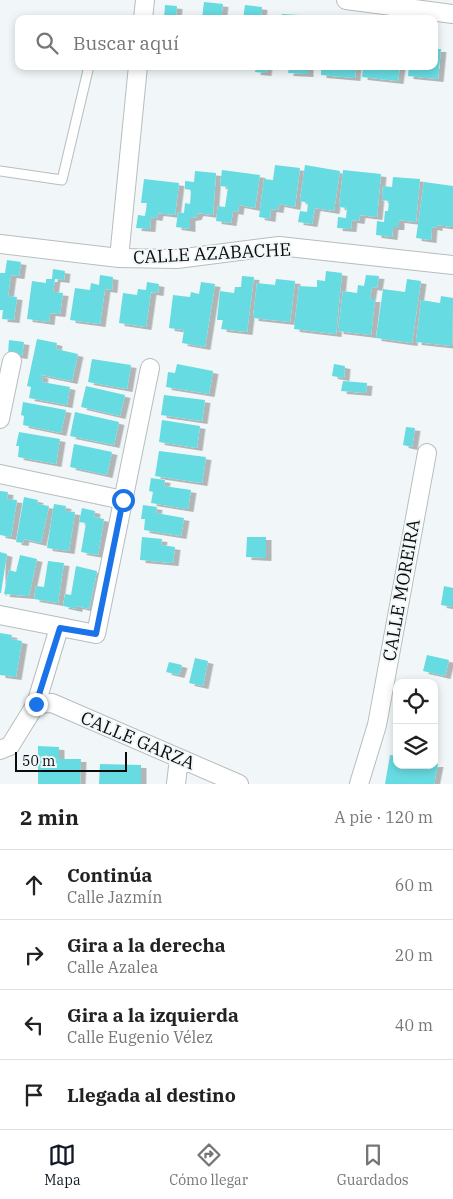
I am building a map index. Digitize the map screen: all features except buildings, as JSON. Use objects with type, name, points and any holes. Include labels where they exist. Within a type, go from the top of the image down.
[{"type":"street","points":[[143,15],[144,0]]},
{"type":"street","points":[[346,0],[453,14]]},
{"type":"street","points":[[119,258],[138,70]]},
{"type":"street","name":"CALLE AZABACHE","points":[[0,244],[119,258],[177,259],[279,246],[453,265]]},
{"type":"street","points":[[0,419],[12,361]]},
{"type":"street","points":[[0,615],[96,634],[150,368]]},
{"type":"street","name":"CALLE MOREIRA","points":[[359,784],[377,725],[426,453]]},
{"type":"street","points":[[0,474],[123,500]]},
{"type":"street","points":[[0,750],[10,746],[36,704],[60,628]]},
{"type":"street","name":"CALLE GARZA","points":[[36,704],[52,703],[239,784]]},
{"type":"street","points":[[176,784],[179,758]]},
{"type":"lane","points":[[0,171],[62,180],[88,70]]},
{"type":"route","points":[[36,704],[60,628],[96,634],[123,500]]}]
